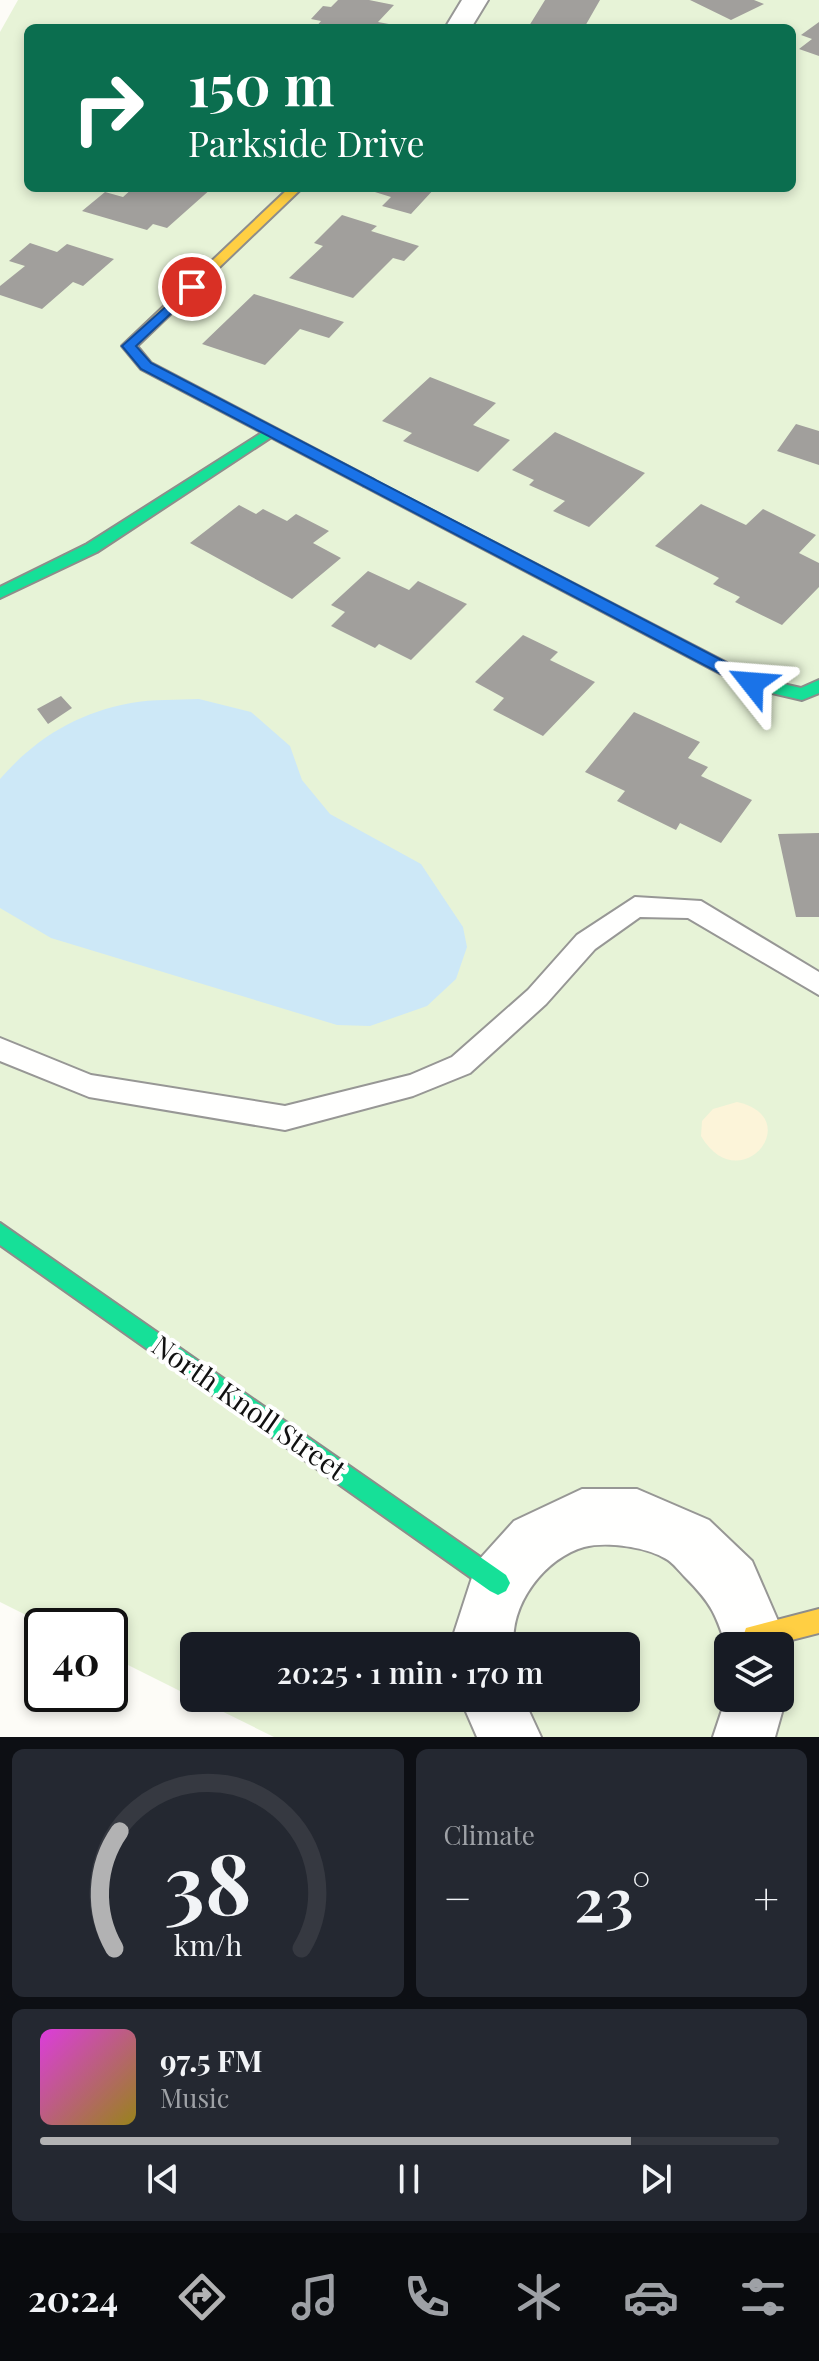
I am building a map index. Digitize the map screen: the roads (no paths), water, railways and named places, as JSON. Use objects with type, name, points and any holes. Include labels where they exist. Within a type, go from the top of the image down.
[{"type":"street","points":[[460,24],[475,0]]},
{"type":"street","points":[[292,192],[129,346],[146,366],[752,683],[802,694],[819,686]]},
{"type":"street","points":[[0,593],[92,548],[271,431]]},
{"type":"street","name":"North Knoll Street","points":[[0,1233],[498,1583]]},
{"type":"street","points":[[484,1632],[498,1583],[534,1541],[582,1518],[637,1518],[689,1540],[731,1582],[752,1632]]},
{"type":"street","points":[[786,1632],[819,1621]]},
{"type":"street","points":[[497,1712],[510,1737]]},
{"type":"street","points":[[744,1737],[752,1712]]},
{"type":"lane","points":[[0,1049],[89,1086],[285,1118],[413,1085],[461,1065],[537,997],[586,942],[635,907],[692,908],[753,942],[819,985]]},
{"type":"water","points":[[199,699],[251,712],[290,746],[302,780],[330,814],[421,864],[463,927],[467,947],[456,979],[427,1006],[370,1026],[337,1025],[51,938],[0,908],[0,779],[14,764],[59,729],[93,713],[139,702]]}]
